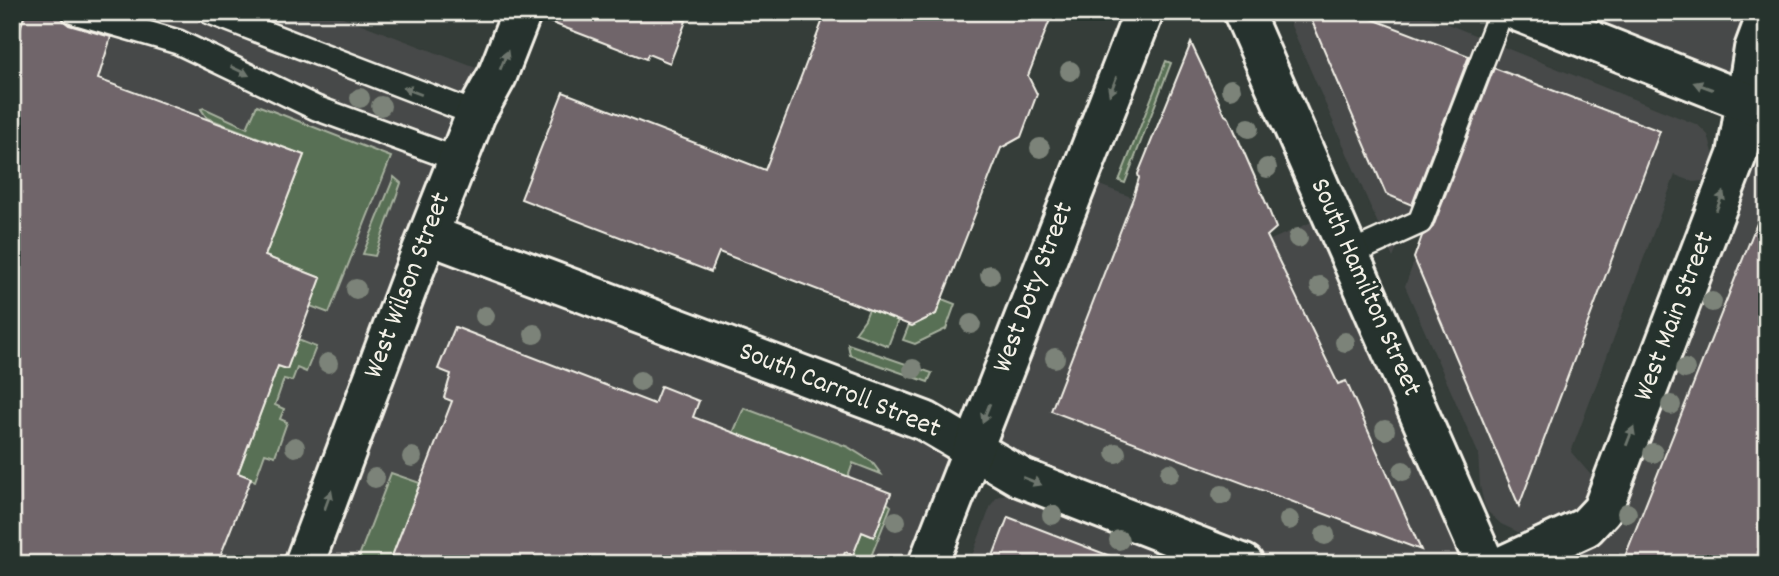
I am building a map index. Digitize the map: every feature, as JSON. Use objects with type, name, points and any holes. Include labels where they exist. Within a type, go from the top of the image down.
[{"type":"street","name":"West Wilson Street","points":[[304,564],[476,114],[497,76],[522,12]]},
{"type":"street","name":"West Doty Street","points":[[928,564],[1144,12]]},
{"type":"street","name":"South Hamilton Street","points":[[1243,12],[1485,564]]},
{"type":"street","points":[[1519,12],[1755,106]]},
{"type":"street","name":"West Main Street","points":[[1506,564],[1586,527],[1602,510],[1755,106],[1754,49],[1767,14]]},
{"type":"street","name":"South Carroll Street","points":[[429,235],[925,421],[1022,478],[1244,564]]},
{"type":"lane","points":[[74,12],[178,42],[316,108],[458,160]]},
{"type":"lane","points":[[210,12],[476,114]]},
{"type":"lane","points":[[1349,254],[1420,222],[1501,12]]},
{"type":"shaded area","points":[[12,12],[330,12],[497,76],[429,234],[971,448],[1078,177],[1259,245],[1332,213],[1485,564],[1244,564],[972,449],[928,564],[12,564]]},
{"type":"shaded area","points":[[1285,12],[1418,12],[1482,38],[1393,258]]},
{"type":"shaded area","points":[[1519,12],[1767,12],[1744,101]]},
{"type":"shaded area","points":[[1501,46],[1698,125],[1708,135],[1715,159],[1709,175],[1703,181],[1694,182],[1675,175],[1571,452],[1596,481],[1588,498],[1574,513],[1540,528],[1520,533],[1501,524],[1488,512],[1484,504],[1478,453],[1405,286],[1448,168],[1452,169]]},
{"type":"shaded area","points":[[1767,146],[1767,564],[1551,564],[1595,543],[1605,536],[1617,520],[1757,160]]},
{"type":"shaded area","points":[[1016,495],[1198,564],[969,564],[991,505],[997,497]]},
{"type":"green space","points":[[1166,61],[1171,63],[1125,183],[1119,181]]},
{"type":"green space","points":[[257,105],[391,157],[329,313],[310,306],[321,278],[265,256],[304,155],[207,118],[201,109],[247,128]]},
{"type":"green space","points":[[394,177],[401,183],[375,256],[363,254]]},
{"type":"green space","points":[[942,299],[955,304],[946,329],[915,344],[903,340],[909,325],[936,314]]},
{"type":"green space","points":[[869,309],[898,320],[888,346],[855,333]]},
{"type":"green space","points":[[298,340],[316,347],[306,372],[297,368],[292,381],[284,379],[275,405],[284,409],[280,419],[287,422],[275,456],[265,453],[255,481],[238,473],[278,366],[287,369]]},
{"type":"green space","points":[[848,344],[932,373],[928,382],[850,355]]},
{"type":"green space","points":[[744,408],[848,447],[872,462],[881,474],[853,463],[848,477],[733,433]]},
{"type":"green space","points":[[391,473],[420,483],[389,564],[356,564]]},
{"type":"green space","points":[[887,503],[891,506],[868,564],[849,564],[862,532],[874,537]]},
{"type":"building","points":[[26,12],[60,12],[69,25],[111,37],[98,79],[304,155],[265,256],[321,278],[287,369],[278,366],[238,473],[251,478],[217,564],[12,564],[12,50]]},
{"type":"building","points":[[543,12],[664,12],[686,21],[670,63],[648,54],[646,59],[542,19]]},
{"type":"building","points":[[826,12],[1053,12],[1028,76],[1037,94],[1021,137],[1001,148],[936,314],[912,326],[719,252],[711,272],[521,199],[563,92],[765,170]]},
{"type":"building","points":[[1308,12],[1354,12],[1469,56],[1412,205],[1386,194]]},
{"type":"building","points":[[1191,43],[1225,115],[1229,118],[1276,228],[1267,236],[1338,384],[1346,381],[1421,550],[1051,411],[1133,198],[1138,174]]},
{"type":"building","points":[[1494,68],[1660,131],[1519,506],[1414,258],[1422,236],[1433,227]]},
{"type":"building","points":[[1765,203],[1767,564],[1622,564]]},
{"type":"building","points":[[455,327],[654,404],[661,386],[699,401],[693,417],[891,493],[874,537],[862,532],[853,555],[845,552],[841,564],[389,564],[452,401],[444,398],[451,374],[438,369]]},
{"type":"building","points":[[1008,517],[1123,561],[1123,564],[990,564]]}]
